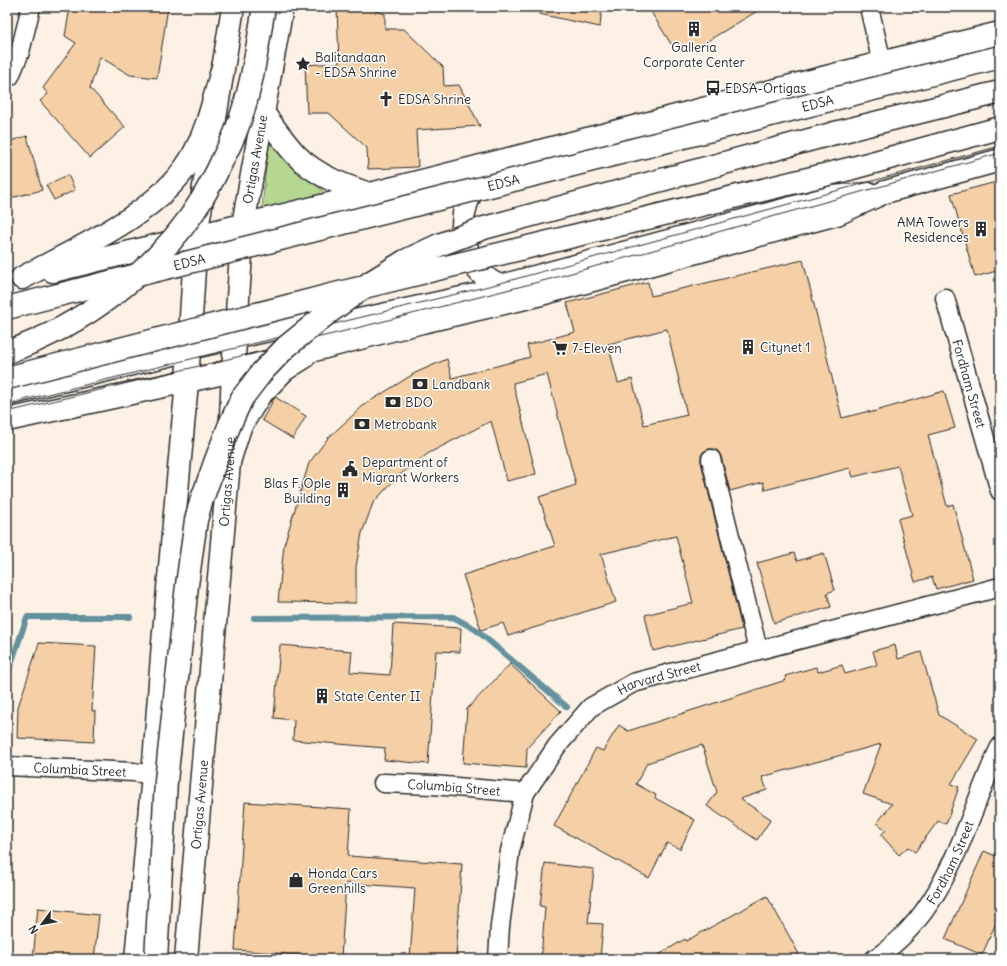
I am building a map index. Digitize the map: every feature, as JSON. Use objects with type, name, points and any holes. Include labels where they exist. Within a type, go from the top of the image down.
[{"type":"main road","points":[[186,951],[154,951],[145,947],[137,949],[187,382],[185,352],[196,236],[233,7]]},
{"type":"main road","points":[[7,352],[50,334],[85,314],[106,299],[136,276],[155,258],[187,220],[202,199],[232,142],[238,127],[252,74],[264,7]]},
{"type":"main road","name":"Ortigas Avenue","points":[[186,951],[229,462],[233,371],[243,225],[282,7]]},
{"type":"main road","name":"EDSA","points":[[14,280],[496,164],[1000,33]]},
{"type":"main road","name":"EDSA","points":[[7,308],[1000,57]]},
{"type":"main road","points":[[14,280],[105,234],[136,214],[159,196],[180,176],[192,158],[207,126],[223,67]]},
{"type":"main road","points":[[156,959],[166,781],[182,620],[196,520],[209,478],[242,398],[262,372],[286,347],[344,301],[393,268],[439,245],[484,228],[835,133],[1000,92]]},
{"type":"main road","points":[[214,121],[217,129],[222,134],[241,140],[254,137],[262,122],[296,155],[320,173],[347,186],[372,195]]},
{"type":"main road","points":[[7,378],[324,297],[849,169],[1000,128]]},
{"type":"main road","points":[[7,420],[187,382],[315,351],[422,322],[534,296],[837,214],[885,192],[1000,160]]},
{"type":"main road","points":[[496,164],[481,178],[469,196],[463,227],[467,248],[471,258],[480,271],[496,284]]},
{"type":"main road","points":[[7,394],[185,352],[496,284],[832,196],[885,192]]},
{"type":"main road","points":[[235,342],[286,336],[494,291],[496,284]]},
{"type":"main road","points":[[229,462],[240,427],[259,396],[284,370],[315,351]]},
{"type":"street","points":[[7,78],[10,76],[20,52],[31,7]]},
{"type":"street","points":[[869,7],[882,63]]},
{"type":"street","name":"Fordham Street","points":[[945,298],[1000,492]]},
{"type":"street","points":[[711,459],[758,650]]},
{"type":"street","name":"Harvard Street","points":[[498,959],[500,926],[510,851],[525,793],[557,746],[591,706],[634,683],[1000,587]]},
{"type":"street","name":"Fordham Street","points":[[874,959],[886,952],[905,935],[938,890],[966,829],[1000,747]]},
{"type":"street","name":"Columbia Street","points":[[7,766],[134,772],[153,775]]},
{"type":"street","name":"Columbia Street","points":[[383,783],[525,793]]},
{"type":"green space","points":[[272,143],[293,167],[324,192],[323,196],[262,209],[268,146]]},
{"type":"building","points":[[70,7],[168,7],[157,78],[130,75],[100,57],[90,88],[125,127],[90,158],[40,101],[48,94],[43,88],[76,43],[65,36]]},
{"type":"building","name":"EDSA Shrine","points":[[337,7],[365,7],[385,14],[385,29],[404,29],[443,67],[444,86],[459,85],[480,126],[416,130],[418,167],[368,169],[367,148],[329,113],[307,113],[305,65],[339,63]]},
{"type":"building","points":[[540,7],[602,7],[600,27],[539,14]]},
{"type":"building","name":"Galleria Corporate Center","points":[[648,7],[764,7],[694,49],[671,44]]},
{"type":"building","points":[[27,136],[42,190],[7,199],[7,142]]},
{"type":"building","points":[[68,175],[75,190],[54,200],[46,185]]},
{"type":"building","name":"AMA Towers Residences","points":[[1000,181],[1000,270],[975,277],[951,194]]},
{"type":"building","points":[[803,260],[842,418],[869,411],[869,413],[944,391],[955,428],[928,435],[947,506],[953,504],[973,579],[936,589],[932,577],[915,582],[898,519],[912,515],[898,466],[853,477],[850,468],[765,490],[763,482],[730,491],[721,456],[718,451],[709,449],[703,452],[701,462],[742,629],[653,651],[645,615],[693,603],[676,536],[601,554],[616,602],[508,636],[503,623],[481,630],[463,575],[555,546],[539,497],[576,485],[547,374],[513,383],[536,474],[507,481],[491,421],[429,453],[397,477],[373,503],[362,533],[356,567],[356,603],[278,602],[284,545],[309,463],[328,438],[364,405],[415,373],[447,359],[452,378],[530,357],[527,345],[575,332],[567,303],[648,282],[651,296]],"holes":[[[667,329],[687,415],[644,425],[632,379],[618,383],[608,344]]]},
{"type":"building","points":[[275,397],[306,416],[293,439],[262,420]]},
{"type":"building","points":[[794,553],[797,561],[824,553],[835,590],[827,593],[831,607],[774,623],[757,563]]},
{"type":"building","points":[[393,624],[461,628],[460,652],[436,651],[428,764],[384,760],[385,748],[293,740],[294,720],[274,718],[280,645],[352,651],[350,672],[390,675]]},
{"type":"building","points":[[39,643],[96,646],[92,711],[95,711],[94,742],[17,738],[18,707]]},
{"type":"building","points":[[895,645],[898,659],[921,652],[939,715],[978,739],[951,784],[959,787],[946,824],[938,821],[915,852],[908,847],[899,855],[881,835],[886,830],[877,823],[892,804],[863,794],[881,744],[762,777],[767,790],[740,799],[771,819],[757,840],[707,806],[717,792],[702,745],[647,763],[636,784],[656,795],[655,798],[695,820],[680,849],[667,843],[649,878],[554,826],[596,748],[603,751],[619,725],[628,731],[786,680],[785,676],[816,667],[818,672],[842,665],[845,674],[877,665],[873,651]]},
{"type":"building","points":[[510,664],[561,711],[527,748],[526,768],[463,763],[467,709]]},
{"type":"building","name":"Honda Cars Greenhills","points":[[245,802],[351,809],[348,856],[462,864],[456,959],[410,959],[415,888],[346,883],[341,958],[235,950]]},
{"type":"building","points":[[984,851],[1000,858],[1000,914],[982,955],[945,939]]},
{"type":"building","points":[[545,863],[594,869],[588,923],[603,924],[600,959],[541,959],[545,907],[540,906]]},
{"type":"building","points":[[767,896],[799,954],[789,959],[652,959],[685,939],[686,941]]},
{"type":"building","points":[[38,908],[99,915],[94,959],[33,959]]},
{"type":"waterway","points":[[7,676],[27,617],[130,617]]},
{"type":"waterway","points":[[254,618],[453,617],[475,629],[567,707]]},
{"type":"tram line","points":[[7,404],[497,284],[1000,146]]},
{"type":"tram line","points":[[7,412],[341,332],[550,279],[1000,153]]},
{"type":"place","name":"Galleria Corporate Center","points":[[694,29]]},
{"type":"place","name":"Balitandaan - EDSA Shrine","points":[[303,64]]},
{"type":"place","name":"EDSA-Ortigas","points":[[713,88]]},
{"type":"place","name":"EDSA Shrine","points":[[386,99]]},
{"type":"place","name":"AMA Towers Residences","points":[[981,229]]},
{"type":"place","name":"Citynet 1","points":[[748,347]]},
{"type":"place","name":"7-Eleven","points":[[560,348]]},
{"type":"place","name":"Landbank","points":[[420,384]]},
{"type":"place","name":"BDO","points":[[393,402]]},
{"type":"place","name":"Metrobank","points":[[362,424]]},
{"type":"place","name":"Department of Migrant Workers","points":[[350,469]]},
{"type":"place","name":"Blas F. Ople Building","points":[[343,490]]},
{"type":"place","name":"State Center II","points":[[322,696]]},
{"type":"place","name":"Honda Cars Greenhills","points":[[296,880]]}]
